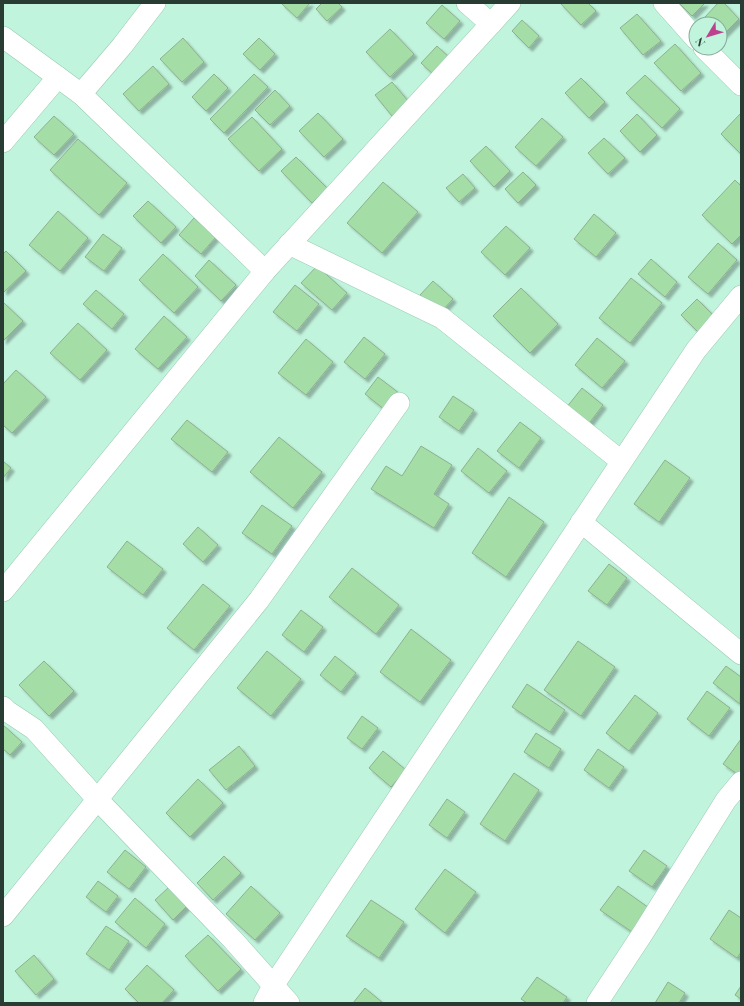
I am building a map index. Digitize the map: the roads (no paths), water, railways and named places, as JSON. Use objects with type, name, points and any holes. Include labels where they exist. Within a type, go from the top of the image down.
[{"type":"street","points":[[81,94],[122,46],[155,3]]},
{"type":"street","points":[[466,3],[491,24]]},
{"type":"street","points":[[3,591],[265,270],[510,3]]},
{"type":"street","points":[[664,3],[688,30]]},
{"type":"street","points":[[3,37],[81,94],[265,270]]},
{"type":"street","points":[[712,56],[741,85]]},
{"type":"street","points":[[3,142],[58,77]]},
{"type":"street","points":[[289,244],[442,318],[621,461]]},
{"type":"street","points":[[269,994],[696,350],[741,296]]},
{"type":"street","points":[[3,916],[259,600],[399,403]]},
{"type":"street","points":[[581,522],[741,654]]},
{"type":"street","points":[[3,707],[6,711],[34,729],[97,799],[233,940],[269,994],[289,1003]]},
{"type":"street","points":[[597,1003],[643,933],[726,800],[741,782]]}]
